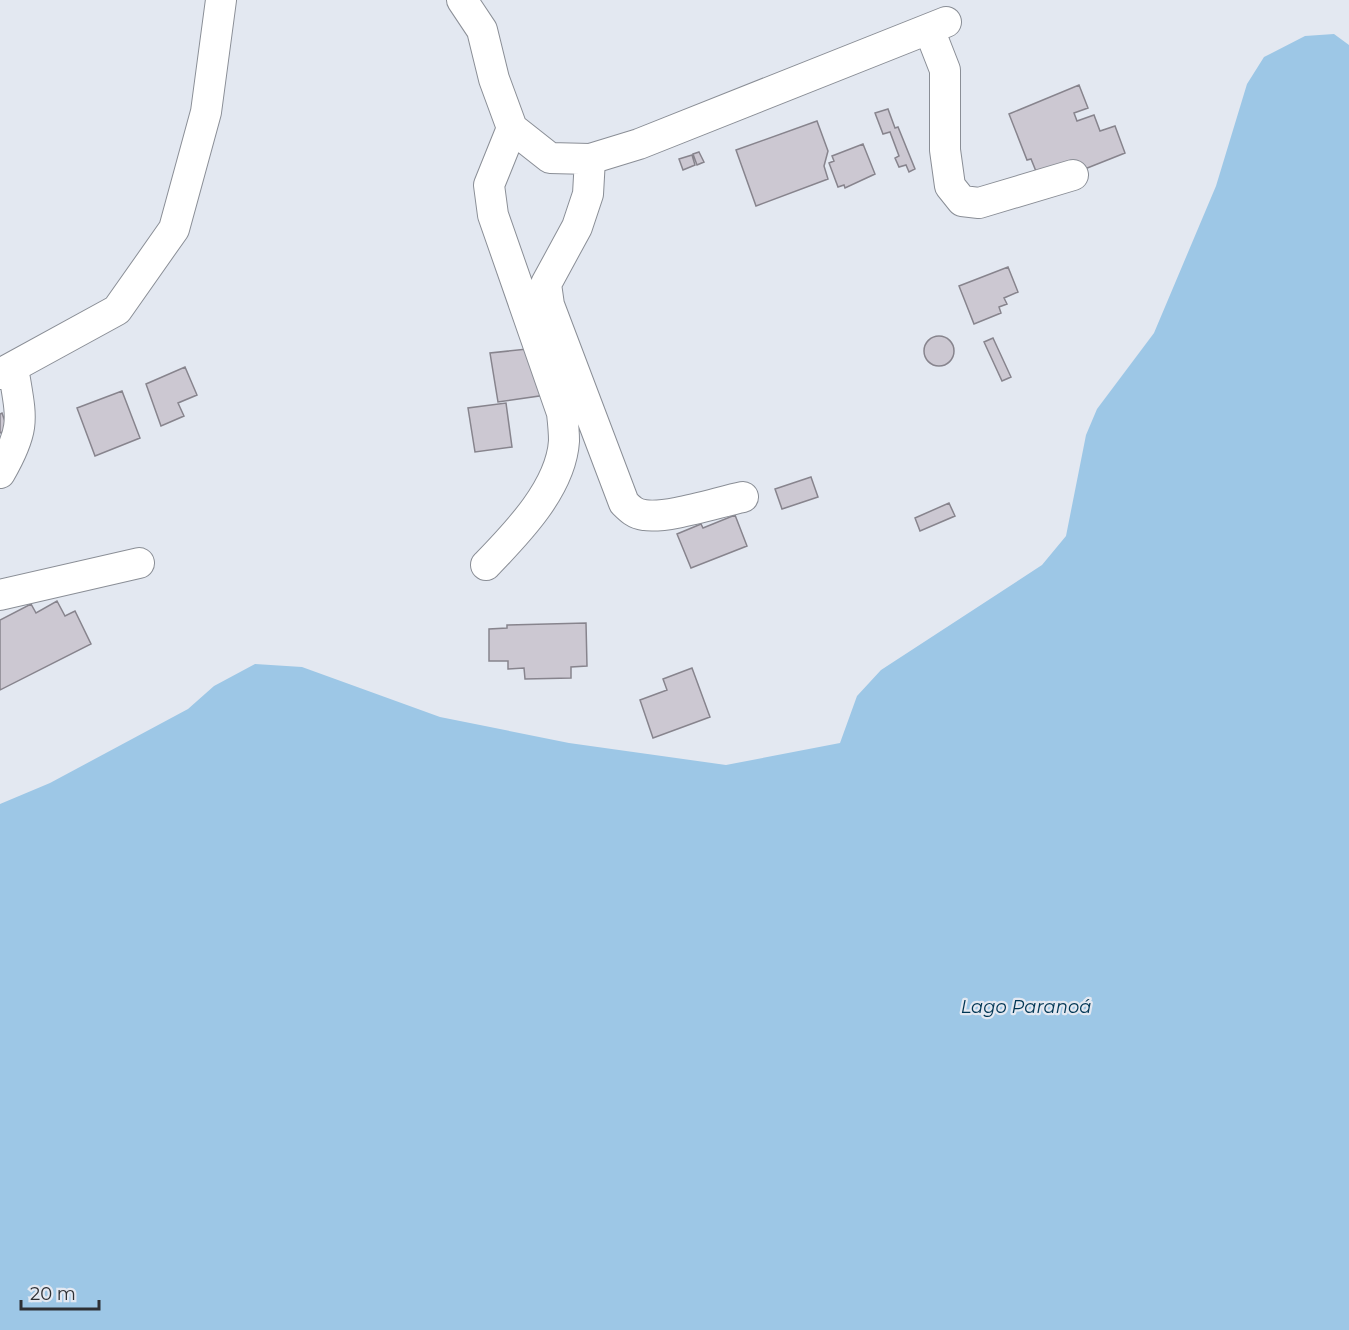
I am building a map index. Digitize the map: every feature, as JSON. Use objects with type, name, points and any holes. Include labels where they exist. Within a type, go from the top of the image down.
[{"type":"street","points":[[0,473],[16,445],[22,420],[7,370],[117,310],[174,229],[206,112],[221,0]]},
{"type":"street","points":[[462,0],[482,30],[494,79],[512,128],[550,158],[590,159],[639,144],[937,26],[945,70],[945,150],[950,186],[963,201],[979,203],[1074,175]]},
{"type":"street","points":[[486,565],[528,521],[556,471],[564,442],[562,413],[493,215],[489,185],[512,128]]},
{"type":"street","points":[[590,159],[588,194],[577,227],[546,284],[549,305],[624,503],[632,512],[660,515],[742,497]]},
{"type":"street","points":[[0,595],[139,563]]},
{"type":"water","name":"Lago Paranoá","points":[[1334,34],[1349,45],[1349,1330],[0,1330],[0,804],[50,783],[188,709],[214,686],[255,664],[302,667],[440,717],[569,743],[726,765],[840,743],[857,696],[881,670],[1042,565],[1066,536],[1086,435],[1097,409],[1154,333],[1216,186],[1247,84],[1264,57],[1305,36]]},
{"type":"building","points":[[1079,85],[1088,108],[1074,113],[1077,121],[1094,115],[1100,131],[1115,126],[1125,153],[1042,186],[1031,159],[1027,160],[1009,114]]},
{"type":"building","points":[[888,109],[915,169],[909,172],[906,165],[899,167],[895,158],[899,156],[890,132],[883,134],[875,113]]},
{"type":"building","points":[[817,121],[828,151],[824,166],[828,179],[756,206],[736,150]]},
{"type":"building","points":[[863,144],[875,174],[845,188],[844,185],[838,187],[829,163],[834,161],[832,156]]},
{"type":"building","points":[[699,152],[704,162],[697,165],[693,154]]},
{"type":"building","points":[[692,155],[695,165],[683,170],[679,159]]},
{"type":"building","points":[[1008,267],[1018,292],[1004,298],[1007,304],[999,307],[1001,313],[974,324],[959,286]]},
{"type":"building","points":[[939,336],[950,340],[954,351],[950,362],[939,366],[928,362],[924,351],[928,340]]},
{"type":"building","points":[[993,338],[1011,377],[1002,381],[984,342]]},
{"type":"building","points":[[537,348],[546,395],[498,402],[490,353]]},
{"type":"building","points":[[185,367],[197,395],[178,403],[184,416],[161,426],[146,384]]},
{"type":"building","points":[[122,391],[140,438],[95,456],[77,408]]},
{"type":"building","points":[[506,403],[512,447],[475,452],[468,408]]},
{"type":"building","points":[[2,413],[8,430],[0,433],[0,414]]},
{"type":"building","points":[[811,477],[818,497],[782,509],[775,489]]},
{"type":"building","points":[[949,503],[955,516],[920,531],[915,518]]},
{"type":"building","points":[[735,515],[747,546],[691,568],[677,534],[701,524],[703,528]]},
{"type":"building","points":[[57,601],[65,616],[75,611],[91,644],[0,690],[0,620],[31,604],[36,613]]},
{"type":"building","points":[[586,623],[587,666],[571,667],[571,678],[525,679],[524,668],[508,669],[508,661],[489,661],[489,629],[507,628],[507,625]]},
{"type":"building","points":[[692,668],[710,717],[653,738],[640,700],[667,690],[663,679]]}]
